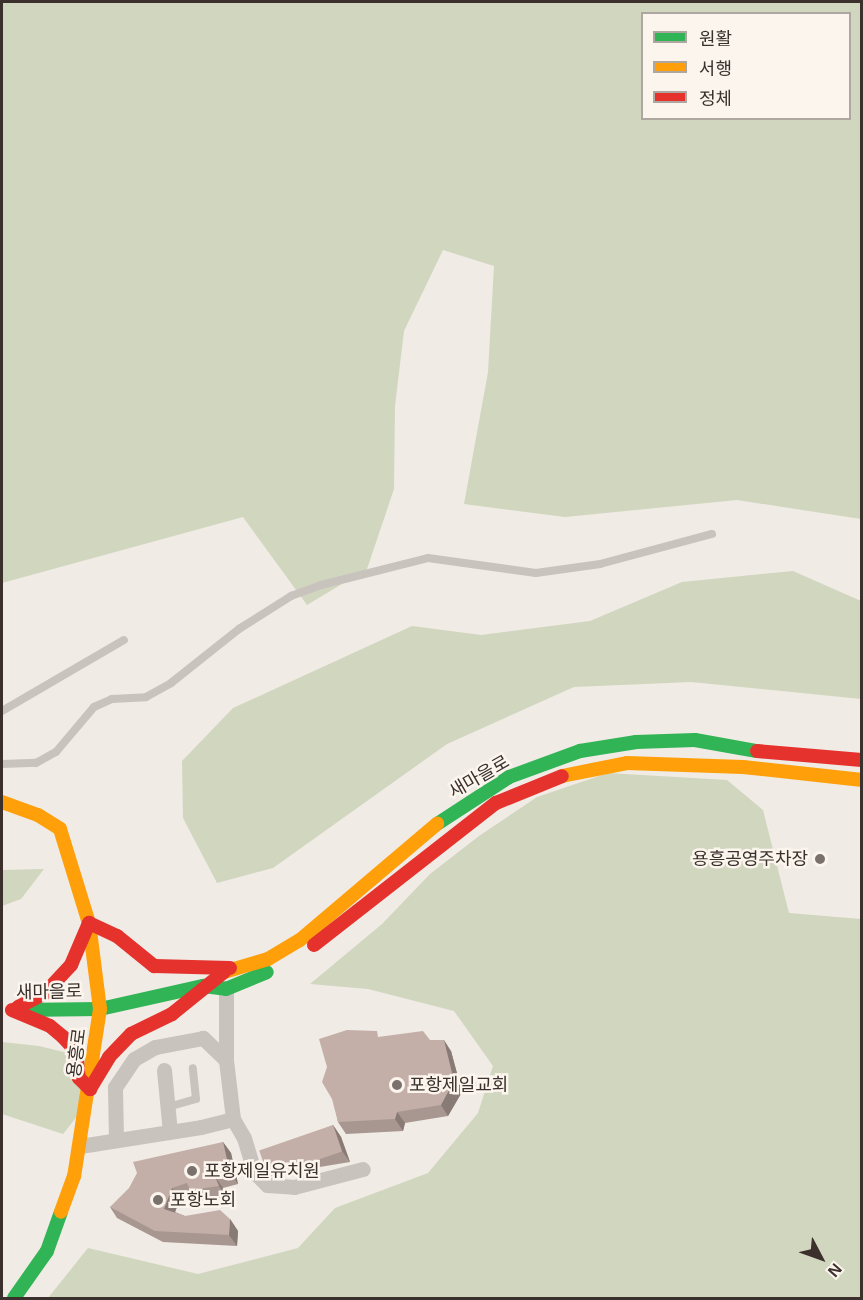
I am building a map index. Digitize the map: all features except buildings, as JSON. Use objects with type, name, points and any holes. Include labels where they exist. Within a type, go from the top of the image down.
[{"type":"main road","name":"새마을로","points":[[203,986],[220,973],[268,959],[300,940],[395,858],[499,783],[580,751],[636,742],[695,740],[751,750],[861,760]]},
{"type":"main road","name":"새마을로","points":[[7,1010],[100,1009],[203,986],[226,989],[284,964],[342,927],[496,803],[557,777],[627,763],[743,767],[861,780]]},
{"type":"main road","name":"용흥로","points":[[2,802],[38,815],[60,829],[89,923],[100,1009],[90,1089],[74,1176],[46,1251],[14,1299]]},
{"type":"main road","points":[[7,1010],[44,994],[58,980],[71,965],[89,923],[117,936],[154,966],[236,968]]},
{"type":"main road","points":[[7,1010],[50,1026],[69,1044],[76,1051],[79,1078],[90,1089],[109,1057],[131,1034],[172,1014],[203,986]]},
{"type":"street","points":[[226,989],[226,1060],[233,1119],[244,1138],[255,1173],[267,1185],[294,1187],[363,1169]]},
{"type":"street","points":[[116,1140],[115,1087],[134,1059],[155,1047],[203,1038],[226,1060]]},
{"type":"street","points":[[164,1070],[170,1132]]},
{"type":"street","points":[[80,1146],[170,1132],[233,1119]]},
{"type":"lane","points":[[2,764],[36,763],[56,752],[94,707],[112,699],[146,697],[171,683],[239,629],[291,596],[321,585],[428,558],[536,573],[600,564],[712,534]]},
{"type":"lane","points":[[2,711],[124,640]]},
{"type":"lane","points":[[168,1107],[196,1099],[193,1068]]},
{"type":"green space","points":[[2,2],[861,2],[861,519],[737,500],[565,517],[464,504],[488,372],[494,266],[443,250],[404,331],[395,406],[394,489],[367,569],[307,605],[243,517],[2,583]]},
{"type":"green space","points":[[793,571],[861,601],[861,699],[691,682],[574,687],[447,744],[273,868],[217,883],[183,818],[182,761],[233,708],[412,626],[481,635],[590,621],[682,582]]},
{"type":"green space","points":[[608,773],[727,780],[763,810],[789,913],[861,919],[861,1298],[48,1298],[88,1248],[198,1274],[298,1248],[335,1208],[428,1173],[478,1113],[493,1066],[454,1011],[368,989],[310,984],[382,924],[430,874],[479,836],[537,797]]},
{"type":"green space","points":[[44,869],[21,899],[2,906],[2,870]]},
{"type":"green space","points":[[2,1042],[39,1046],[92,1059],[90,1100],[63,1134],[2,1114]]},
{"type":"traffic: fast","points":[[437,824],[509,777],[580,751],[636,742],[695,740],[757,751]]},
{"type":"traffic: fast","points":[[21,1010],[100,1009],[203,986],[226,989],[267,972]]},
{"type":"traffic: fast","points":[[14,1298],[47,1251],[61,1212]]},
{"type":"traffic: slow","points":[[562,776],[627,763],[743,767],[862,780]]},
{"type":"traffic: slow","points":[[2,802],[38,815],[60,829],[89,923],[100,1009],[74,1176],[61,1212]]},
{"type":"traffic: slow","points":[[224,972],[268,959],[300,940],[437,824]]},
{"type":"traffic: jam","points":[[757,751],[862,760]]},
{"type":"traffic: jam","points":[[314,945],[496,803],[562,776]]},
{"type":"traffic: jam","points":[[18,1007],[44,994],[71,965],[89,923],[117,936],[154,966],[230,968]]},
{"type":"traffic: jam","points":[[12,1010],[50,1026],[63,1037],[76,1051],[79,1078],[90,1089],[109,1057],[131,1034],[172,1014],[224,972]]},
{"type":"place","name":"용흥공영주차장","points":[[820,859]]},
{"type":"place","name":"포항제일교회","points":[[397,1085]]},
{"type":"place","name":"포항제일유치원","points":[[192,1171]]},
{"type":"place","name":"포항노회","points":[[158,1200]]}]
